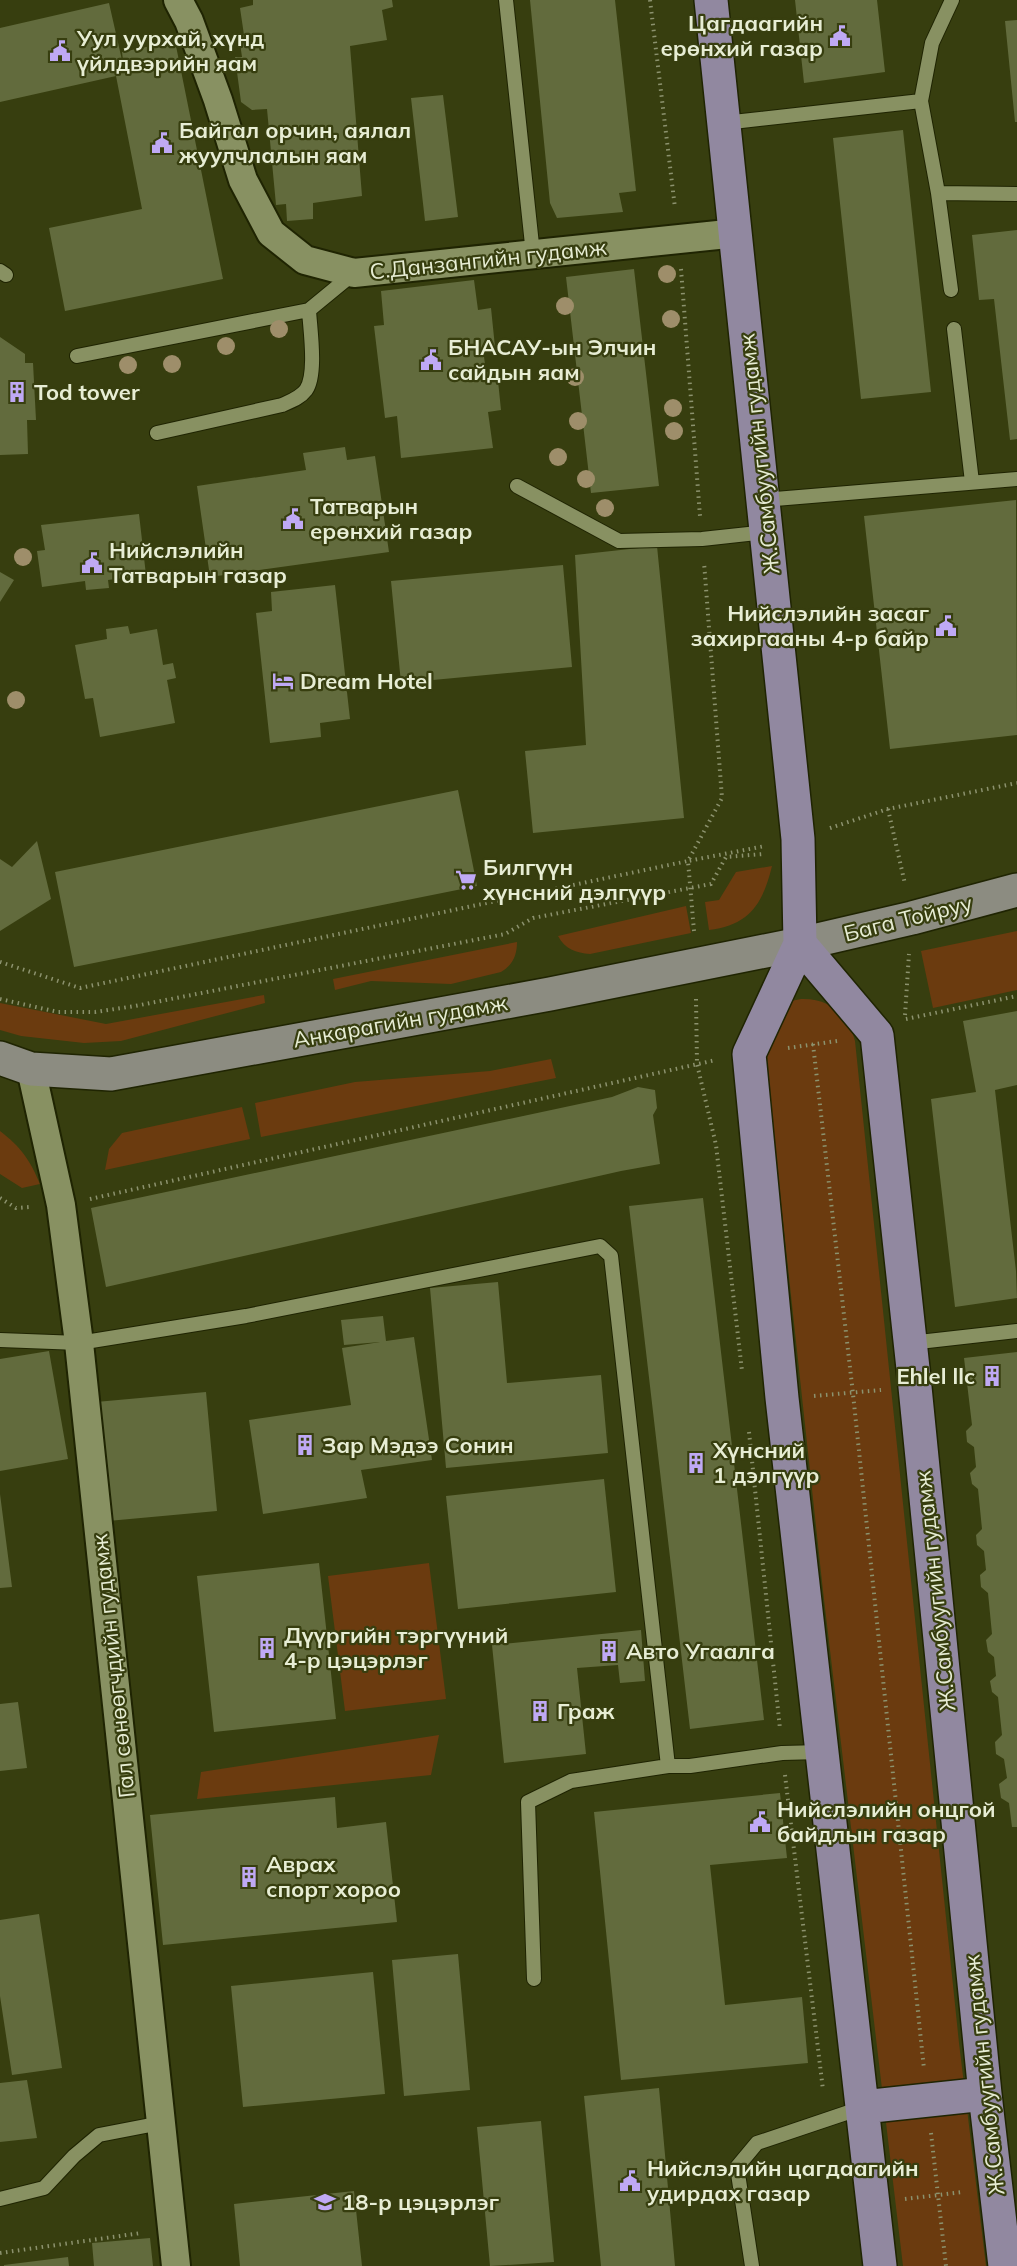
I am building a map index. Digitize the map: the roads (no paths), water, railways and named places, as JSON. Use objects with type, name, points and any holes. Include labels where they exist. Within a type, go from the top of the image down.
[{"type":"main road","name":"Ж.Самбуугийн гудамж","points":[[711,0],[737,233],[798,839],[800,944],[749,1054],[782,1398],[821,1752]]},
{"type":"main road","name":"Бага Тойруу","points":[[800,944],[912,918],[1017,890]]},
{"type":"main road","name":"Ж.Самбуугийн гудамж","points":[[800,944],[876,1035],[915,1387],[985,2094],[1004,2192],[1005,2266]]},
{"type":"main road","name":"Анкарагийн гудамж","points":[[0,1058],[31,1069],[111,1074],[800,944]]},
{"type":"main road","points":[[821,1752],[880,2266]]},
{"type":"main road","points":[[862,2108],[985,2094]]},
{"type":"street","points":[[178,0],[189,21],[218,100],[243,180],[271,233],[304,260],[354,273]]},
{"type":"street","name":"С.Данзангийн гудамж","points":[[354,273],[737,233]]},
{"type":"street","name":"Гал сөнөөгчдийн гудамж","points":[[31,1069],[61,1205],[79,1343],[176,2266]]},
{"type":"lane","points":[[506,0],[533,254]]},
{"type":"lane","points":[[951,290],[938,193],[921,101],[932,43],[952,0]]},
{"type":"lane","points":[[724,123],[921,101]]},
{"type":"lane","points":[[938,193],[1017,194]]},
{"type":"lane","name":"С.Данзангийн гудамж","points":[[77,356],[309,310],[354,273]]},
{"type":"lane","points":[[157,433],[282,405],[296,399],[306,390],[311,378],[309,310]]},
{"type":"lane","points":[[954,329],[972,482]]},
{"type":"lane","points":[[763,500],[1017,478]]},
{"type":"lane","points":[[517,486],[619,541],[702,538],[766,532]]},
{"type":"lane","points":[[0,1340],[79,1343],[246,1316],[600,1246],[611,1256],[668,1766]]},
{"type":"lane","points":[[910,1343],[1017,1331]]},
{"type":"lane","points":[[534,1979],[528,1802],[571,1781],[668,1766],[690,1766],[782,1753],[821,1752]]},
{"type":"lane","points":[[752,2266],[737,2168],[757,2143],[862,2108]]},
{"type":"lane","points":[[0,2199],[44,2188],[74,2156],[99,2135],[161,2123]]},
{"type":"place","name":"Цагдаагийн ерөнхий газар","points":[[840,36]]},
{"type":"place","name":"Уул уурхай, хүнд үйлдвэрийн яам","points":[[60,51]]},
{"type":"place","name":"Байгал орчин, аялал жуулчлалын яам","points":[[162,143]]},
{"type":"place","name":"БНАСАУ-ын Элчин сайдын яам","points":[[431,360]]},
{"type":"place","name":"Tod tower","points":[[17,392]]},
{"type":"place","name":"Татварын ерөнхий газар","points":[[293,519]]},
{"type":"place","name":"Нийслэлийн Татварын газар","points":[[92,563]]},
{"type":"place","name":"Нийслэлийн засаг захиргааны 4-р байр","points":[[946,626]]},
{"type":"place","name":"Dream Hotel","points":[[283,681]]},
{"type":"place","name":"Билгүүн хүнсний дэлгүүр","points":[[466,880]]},
{"type":"place","name":"Ehlel llc","points":[[992,1376]]},
{"type":"place","name":"Зар Мэдээ Сонин","points":[[305,1445]]},
{"type":"place","name":"Хүнсний 1 дэлгүүр","points":[[696,1463]]},
{"type":"place","name":"Дүүргийн тэргүүний 4-р цэцэрлэг","points":[[267,1648]]},
{"type":"place","name":"Авто Угаалга","points":[[609,1651]]},
{"type":"place","name":"Граж","points":[[540,1711]]},
{"type":"place","name":"Нийслэлийн онцгой байдлын газар","points":[[760,1822]]},
{"type":"place","name":"Аврах спорт хороо","points":[[249,1877]]},
{"type":"place","name":"Нийслэлийн цагдаагийн удирдах газар","points":[[630,2181]]},
{"type":"place","name":"18-р цэцэрлэг","points":[[325,2202]]}]
